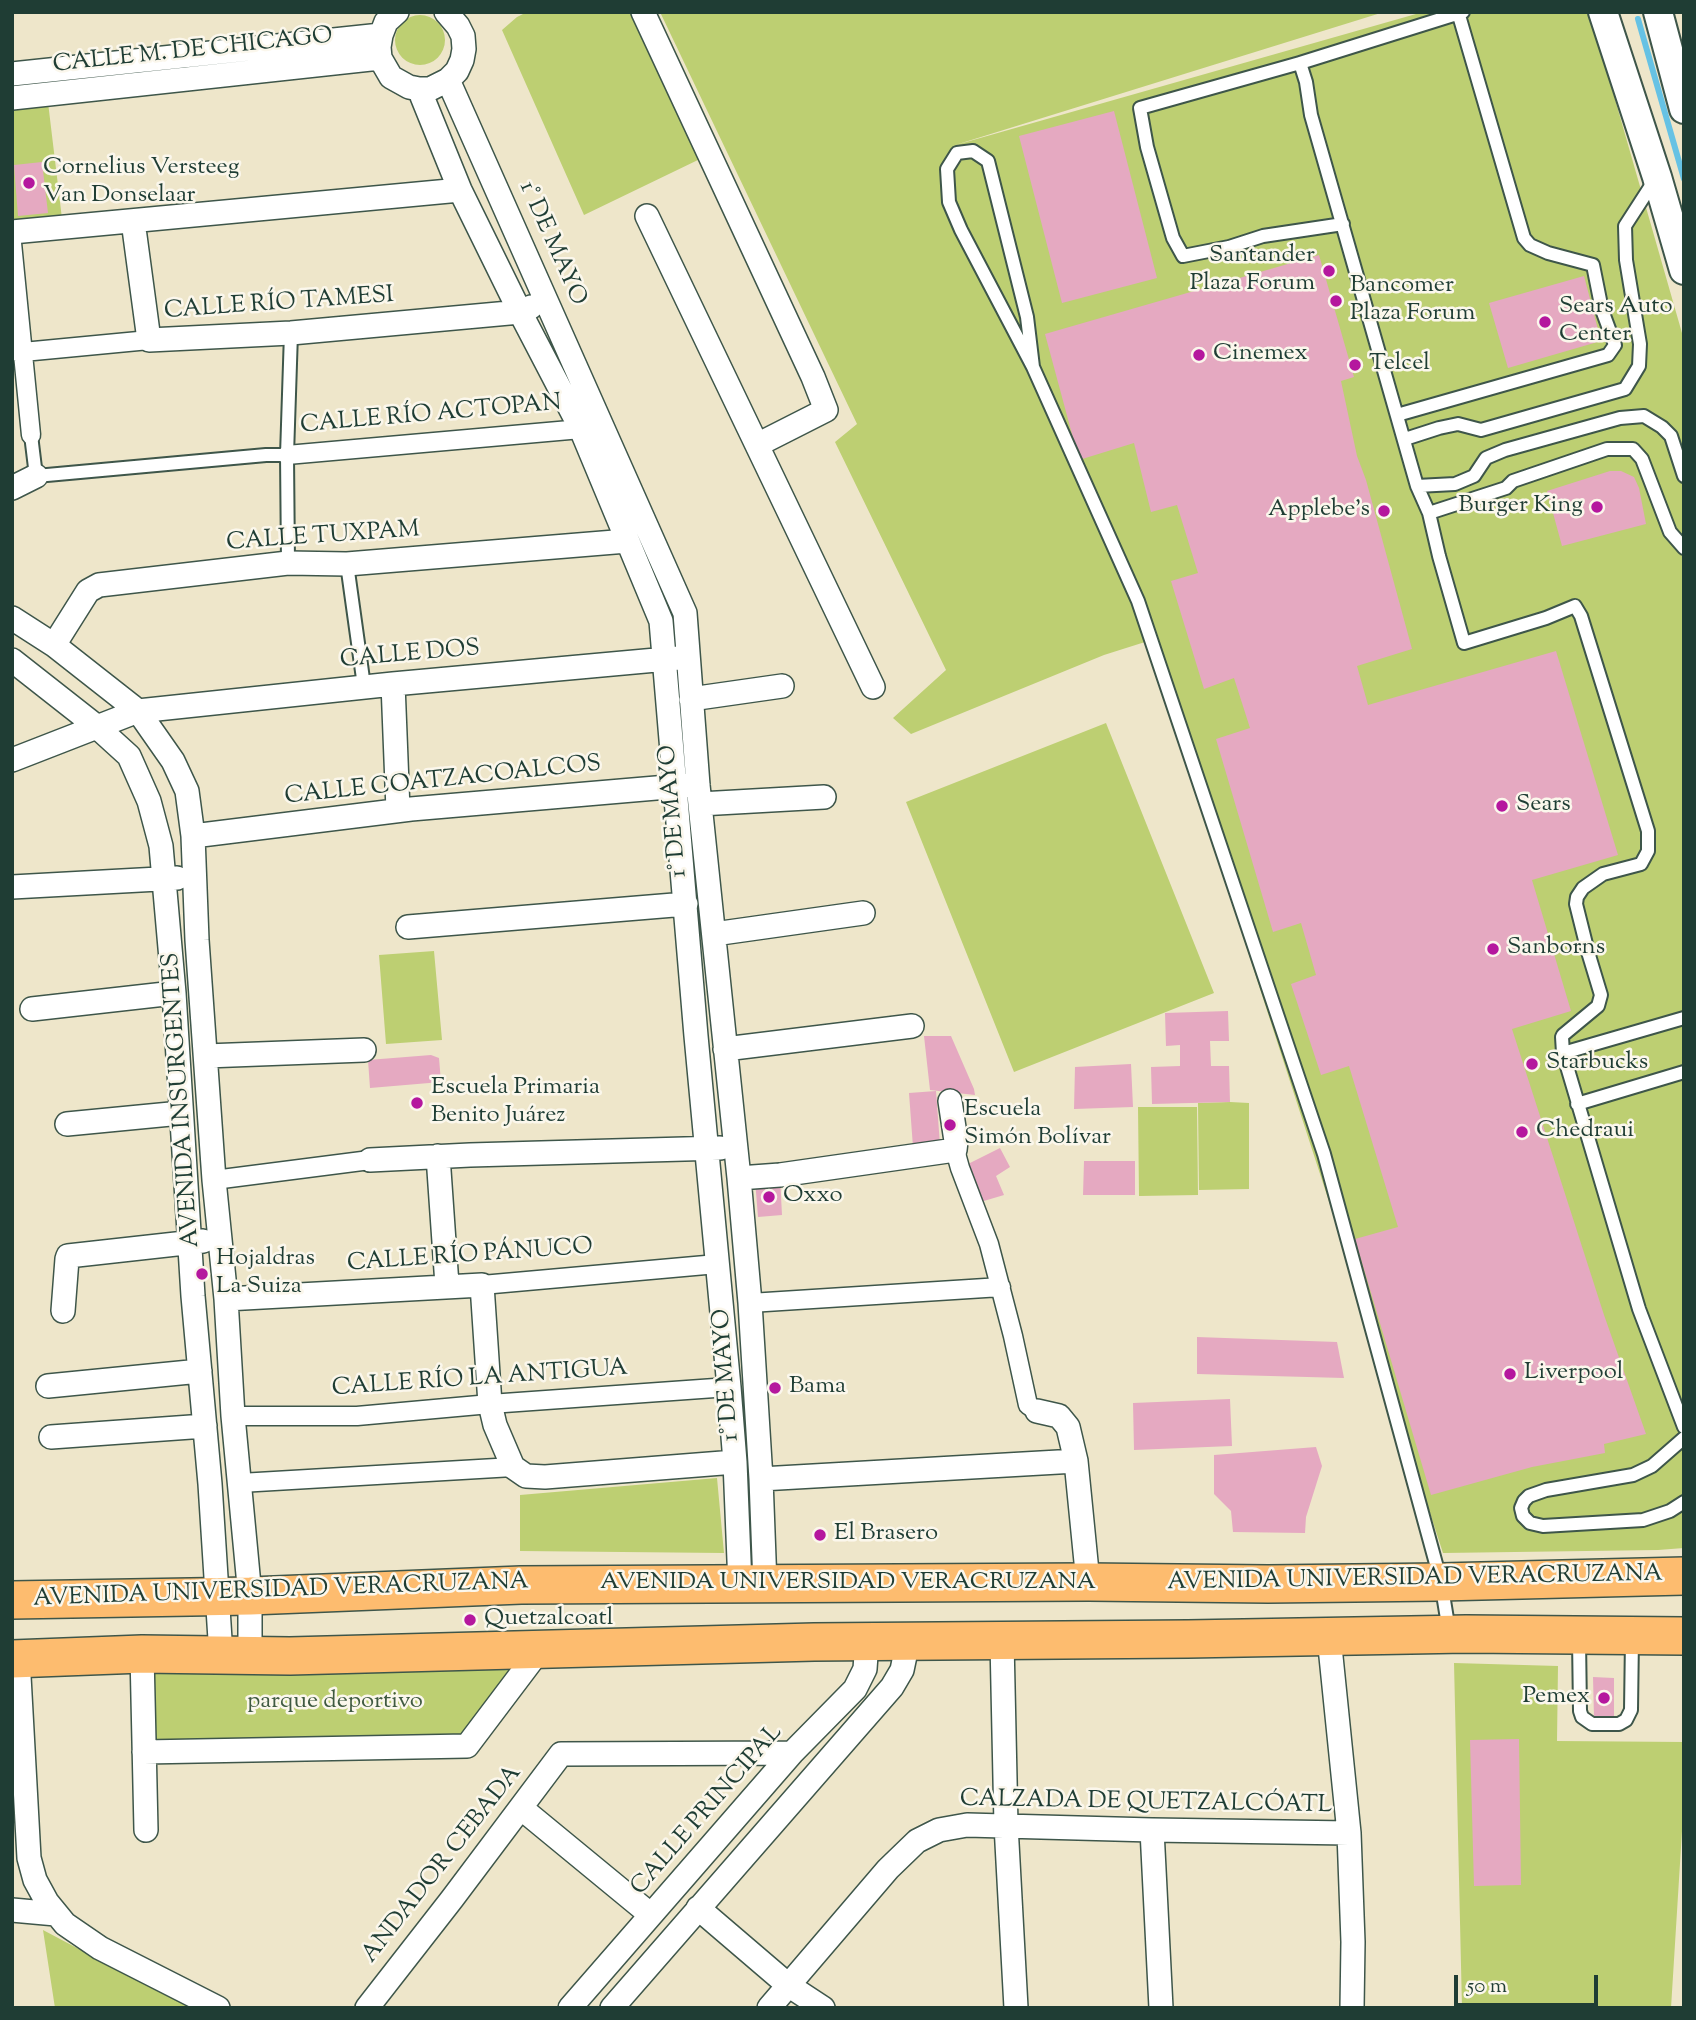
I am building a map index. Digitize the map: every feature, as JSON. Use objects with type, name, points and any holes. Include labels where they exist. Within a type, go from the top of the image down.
[{"type":"main road","name":"AVENIDA UNIVERSIDAD VERACRUZANA","points":[[12,1600],[234,1596],[521,1585],[752,1585],[839,1588],[1088,1583],[1441,1582],[1684,1576]]},
{"type":"main road","points":[[885,1633],[890,1609],[904,1602],[921,1599],[1052,1596],[1088,1583]]},
{"type":"main road","points":[[839,1588],[885,1633]]},
{"type":"main road","points":[[814,1642],[841,1617],[845,1598],[839,1588]]},
{"type":"main road","points":[[15,1659],[142,1654],[236,1655],[814,1642],[885,1633],[1002,1641],[1450,1635],[1684,1636]]},
{"type":"street","points":[[397,12],[386,22],[381,34],[380,58],[391,76],[409,87],[419,89],[439,85],[448,80],[457,71],[462,60],[463,36],[452,14]]},
{"type":"street","points":[[643,12],[826,410],[757,445]]},
{"type":"street","points":[[1603,12],[1684,270]]},
{"type":"street","points":[[1658,12],[1684,109]]},
{"type":"street","name":"CALLE M. DE CHICAGO","points":[[12,74],[381,34]]},
{"type":"street","name":"CALLE M. DE CHICAGO","points":[[12,98],[380,58]]},
{"type":"street","name":"1° DE MAYO","points":[[448,80],[685,613],[699,794],[750,1303],[761,1479],[752,1585]]},
{"type":"street","name":"1° DE MAYO","points":[[419,89],[460,190],[581,429],[661,621],[735,1462],[752,1585]]},
{"type":"street","points":[[12,232],[460,190]]},
{"type":"street","points":[[647,216],[873,687]]},
{"type":"street","points":[[133,220],[149,340]]},
{"type":"street","points":[[12,243],[18,352],[31,435]]},
{"type":"street","name":"CALLE RÍO TAMESI","points":[[18,352],[149,340],[291,333],[520,312],[547,301]]},
{"type":"street","name":"CALLE RÍO ACTOPAN","points":[[287,455],[581,429]]},
{"type":"street","points":[[12,488],[36,476]]},
{"type":"street","name":"CALLE TUXPAM","points":[[54,645],[88,591],[99,585],[288,563],[347,564],[627,541]]},
{"type":"street","name":"AVENIDA INSURGENTES","points":[[12,618],[54,645],[138,711],[173,761],[187,791],[193,836],[193,876],[214,1180],[240,1483],[234,1596],[236,1655]]},
{"type":"street","name":"CALLE DOS","points":[[12,760],[138,711],[365,686],[688,657]]},
{"type":"street","name":"AVENIDA INSURGENTES","points":[[12,660],[96,726],[129,756],[149,802],[161,846],[205,1426],[234,1596],[236,1655]]},
{"type":"street","points":[[393,684],[398,810]]},
{"type":"street","points":[[691,699],[782,686]]},
{"type":"street","name":"CALLE COATZACOALCOS","points":[[193,836],[398,810],[675,787],[699,794],[824,797]]},
{"type":"street","points":[[12,887],[193,876]]},
{"type":"street","points":[[408,927],[686,904]]},
{"type":"street","points":[[714,934],[863,913]]},
{"type":"street","points":[[32,1009],[174,993]]},
{"type":"street","points":[[725,1049],[912,1026]]},
{"type":"street","points":[[206,1056],[365,1051]]},
{"type":"street","points":[[950,1101],[960,1168],[989,1244],[1028,1405],[1037,1411],[1059,1416],[1068,1427],[1076,1461],[1088,1583]]},
{"type":"street","points":[[66,1124],[181,1113]]},
{"type":"street","points":[[739,1178],[780,1175],[956,1146]]},
{"type":"street","points":[[214,1180],[370,1160],[736,1147]]},
{"type":"street","points":[[438,1156],[447,1285]]},
{"type":"street","points":[[64,1311],[68,1256],[220,1240]]},
{"type":"street","name":"CALLE RÍO PÁNUCO","points":[[226,1299],[482,1284],[718,1264]]},
{"type":"street","points":[[482,1284],[490,1404],[495,1425],[513,1467],[526,1476],[545,1477],[735,1462]]},
{"type":"street","points":[[750,1303],[1001,1287]]},
{"type":"street","points":[[48,1386],[200,1371]]},
{"type":"street","name":"CALLE RÍO LA ANTIGUA","points":[[233,1416],[357,1416],[729,1387]]},
{"type":"street","points":[[51,1437],[205,1426]]},
{"type":"street","points":[[761,1479],[1076,1461]]},
{"type":"street","points":[[240,1483],[513,1467]]},
{"type":"street","points":[[612,2008],[892,1687],[902,1670],[906,1651],[885,1633]]},
{"type":"street","name":"CALLE PRINCIPAL","points":[[570,2008],[792,1753],[855,1689],[885,1633]]},
{"type":"street","name":"CALZADA DE QUETZALCÓATL","points":[[1329,1637],[1349,1833],[1353,1942],[1352,2008]]},
{"type":"street","points":[[1002,1641],[1006,1825],[1016,2008]]},
{"type":"street","points":[[144,1752],[467,1746],[541,1648]]},
{"type":"street","points":[[142,1654],[146,1830]]},
{"type":"street","points":[[15,1659],[29,1857],[35,1880],[65,1924],[100,1948],[218,2008]]},
{"type":"street","name":"ANDADOR CEBADA","points":[[367,2008],[561,1755],[792,1753]]},
{"type":"street","points":[[521,1808],[651,1915]]},
{"type":"street","name":"CALZADA DE QUETZALCÓATL","points":[[769,2008],[888,1869],[917,1841],[939,1830],[967,1825],[1006,1825],[1349,1833]]},
{"type":"street","points":[[1152,1830],[1161,2008]]},
{"type":"street","points":[[698,1908],[788,1985],[823,2008]]},
{"type":"street","points":[[12,1910],[56,1914]]},
{"type":"lane","points":[[1343,224],[1263,236],[1183,257],[1173,238],[1147,147],[1140,108],[1300,63],[1459,12],[1524,238],[1530,245],[1548,253],[1593,265],[1602,310],[1615,345]]},
{"type":"lane","points":[[1300,63],[1311,115],[1417,486],[1429,513],[1438,556],[1464,643],[1546,618],[1575,606],[1581,616],[1648,831],[1648,851],[1641,864],[1603,874],[1583,888],[1577,897],[1576,904],[1601,995],[1598,1006],[1563,1035],[1563,1053],[1639,1309],[1684,1427]]},
{"type":"lane","points":[[1033,368],[1027,317],[988,161],[973,151],[957,153],[947,169],[949,202],[1033,368],[1138,601],[1324,1154],[1441,1582],[1450,1635]]},
{"type":"lane","points":[[1405,439],[1458,424],[1481,430],[1625,389],[1639,366],[1640,349],[1626,260],[1625,226],[1657,177]]},
{"type":"lane","points":[[288,563],[287,455],[291,333]]},
{"type":"lane","points":[[1615,345],[1640,349]]},
{"type":"lane","points":[[1397,415],[1608,355],[1615,345]]},
{"type":"lane","points":[[1417,486],[1455,484],[1474,476],[1486,458],[1505,450],[1620,418],[1644,416],[1671,436],[1684,476]]},
{"type":"lane","points":[[31,435],[36,476],[287,455]]},
{"type":"lane","points":[[1429,513],[1506,488],[1513,481],[1607,450],[1633,450],[1642,459],[1670,533],[1684,548]]},
{"type":"lane","points":[[347,564],[365,686]]},
{"type":"lane","points":[[1563,1053],[1684,1018]]},
{"type":"lane","points":[[1577,1104],[1684,1072]]},
{"type":"lane","points":[[1684,1438],[1652,1466],[1633,1475],[1546,1490],[1530,1496],[1521,1508],[1523,1516],[1530,1523],[1542,1526],[1643,1520],[1670,1511],[1684,1502]]},
{"type":"lane","points":[[1579,1635],[1580,1711],[1582,1717],[1592,1724],[1619,1724],[1630,1716],[1632,1635]]},
{"type":"green space","points":[[527,12],[636,12],[700,159],[584,215],[502,30]]},
{"type":"green space","points":[[660,12],[1384,12],[952,146],[1423,12],[1590,12],[1684,340],[1684,1548],[1443,1553],[1145,642],[1104,655],[911,734],[893,718],[946,670],[835,442],[857,424]]},
{"type":"green space","points":[[420,15],[438,22],[445,40],[438,58],[420,65],[402,58],[395,40],[402,22]]},
{"type":"green space","points":[[47,94],[63,227],[12,232],[12,98]]},
{"type":"green space","points":[[1106,723],[1214,993],[1014,1072],[906,802]]},
{"type":"green space","points":[[434,951],[442,1040],[386,1044],[379,955]]},
{"type":"green space","points":[[1198,1103],[1249,1103],[1249,1189],[1199,1190]]},
{"type":"green space","points":[[1138,1107],[1197,1107],[1198,1195],[1139,1196]]},
{"type":"green space","points":[[717,1478],[724,1553],[520,1551],[520,1495]]},
{"type":"green space","points":[[1454,1663],[1558,1666],[1557,1741],[1684,1742],[1684,1799],[1671,2008],[1462,2008]]},
{"type":"green space","name":"parque deportivo","points":[[516,1665],[465,1741],[153,1742],[153,1674],[205,1666]]},
{"type":"green space","points":[[43,1930],[126,1974],[192,2008],[55,2008]]},
{"type":"building","points":[[1114,111],[1157,278],[1062,303],[1019,136]]},
{"type":"building","points":[[42,162],[48,213],[18,216],[14,165]]},
{"type":"building","points":[[1319,255],[1354,377],[1341,381],[1357,456],[1412,649],[1357,666],[1368,705],[1556,651],[1618,855],[1532,880],[1571,1011],[1512,1029],[1604,1315],[1646,1434],[1604,1444],[1605,1453],[1532,1467],[1431,1495],[1355,1239],[1398,1227],[1349,1066],[1321,1075],[1291,984],[1316,975],[1301,923],[1273,932],[1216,739],[1250,728],[1234,678],[1204,689],[1171,581],[1198,573],[1177,505],[1151,512],[1134,443],[1079,460],[1045,334]]},
{"type":"building","name":"Sears Auto Center","points":[[1584,276],[1601,341],[1508,368],[1489,303]]},
{"type":"building","name":"Burger King","points":[[1610,471],[1621,471],[1634,477],[1639,488],[1646,524],[1562,546],[1547,491]]},
{"type":"building","points":[[1228,1011],[1229,1041],[1210,1041],[1211,1066],[1229,1066],[1230,1102],[1152,1104],[1151,1067],[1180,1066],[1180,1045],[1166,1046],[1165,1013]]},
{"type":"building","points":[[924,1036],[951,1036],[975,1095],[930,1090]]},
{"type":"building","points":[[431,1055],[439,1058],[441,1082],[370,1088],[368,1060]]},
{"type":"building","points":[[1131,1064],[1133,1107],[1074,1109],[1075,1067]]},
{"type":"building","points":[[936,1091],[940,1145],[913,1147],[909,1093]]},
{"type":"building","points":[[1000,1148],[1010,1167],[996,1176],[1004,1195],[977,1203],[960,1168]]},
{"type":"building","points":[[1084,1161],[1135,1161],[1135,1195],[1083,1195]]},
{"type":"building","name":"Oxxo","points":[[780,1177],[782,1215],[758,1217],[755,1180]]},
{"type":"building","points":[[1197,1337],[1337,1342],[1344,1378],[1197,1374]]},
{"type":"building","points":[[1230,1399],[1232,1446],[1134,1450],[1133,1403]]},
{"type":"building","points":[[1316,1447],[1322,1466],[1306,1517],[1305,1533],[1233,1532],[1231,1511],[1214,1494],[1214,1455]]},
{"type":"building","name":"Pemex","points":[[1593,1677],[1614,1678],[1614,1718],[1594,1718]]},
{"type":"building","points":[[1519,1739],[1521,1885],[1474,1886],[1470,1740]]},
{"type":"waterway","points":[[1638,19],[1684,179]]},
{"type":"place","name":"Cornelius Versteeg Van Donselaar","points":[[29,183]]},
{"type":"place","name":"Santander Plaza Forum","points":[[1329,271]]},
{"type":"place","name":"Bancomer Plaza Forum","points":[[1336,301]]},
{"type":"place","name":"Sears Auto Center","points":[[1545,322]]},
{"type":"place","name":"Cinemex","points":[[1199,355]]},
{"type":"place","name":"Telcel","points":[[1355,365]]},
{"type":"place","name":"Burger King","points":[[1597,507]]},
{"type":"place","name":"Applebe's","points":[[1384,511]]},
{"type":"place","name":"Sears","points":[[1502,806]]},
{"type":"place","name":"Sanborns","points":[[1493,949]]},
{"type":"place","name":"Starbucks","points":[[1532,1064]]},
{"type":"place","name":"Escuela Primaria Benito Juárez","points":[[417,1103]]},
{"type":"place","name":"Escuela Simón Bolívar","points":[[950,1125]]},
{"type":"place","name":"Chedraui","points":[[1522,1132]]},
{"type":"place","name":"Oxxo","points":[[769,1197]]},
{"type":"place","name":"Hojaldras La Suiza","points":[[202,1274]]},
{"type":"place","name":"Liverpool","points":[[1510,1374]]},
{"type":"place","name":"Bama","points":[[775,1388]]},
{"type":"place","name":"El Brasero","points":[[820,1535]]},
{"type":"place","name":"Quetzalcoatl","points":[[470,1620]]},
{"type":"place","name":"Pemex","points":[[1604,1698]]}]
